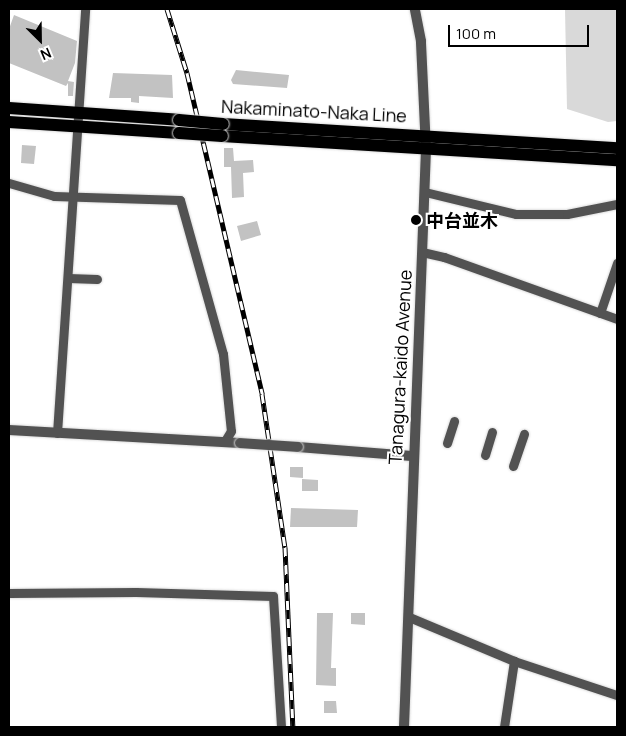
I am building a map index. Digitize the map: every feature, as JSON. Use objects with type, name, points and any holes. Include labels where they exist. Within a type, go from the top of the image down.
[{"type":"main road","name":"Nakaminato-Naka Line","points":[[9,108],[80,120]]},
{"type":"main road","name":"Nakaminato-Naka Line","points":[[9,122],[80,120],[179,126],[426,149],[617,160]]},
{"type":"main road","name":"Nakaminato-Naka Line","points":[[223,130],[426,135],[617,148]]},
{"type":"street","points":[[57,433],[80,120],[86,9]]},
{"type":"street","name":"Tanagura-kaido Avenue","points":[[404,727],[409,617],[412,456],[426,149],[416,9]]},
{"type":"street","points":[[9,183],[54,196],[180,200],[222,354],[231,431],[224,442]]},
{"type":"street","points":[[425,192],[516,214],[567,214],[617,204]]},
{"type":"street","points":[[422,252],[444,257],[617,319]]},
{"type":"street","points":[[600,313],[617,263]]},
{"type":"street","points":[[68,278],[97,279]]},
{"type":"street","points":[[447,442],[454,421]]},
{"type":"street","points":[[9,430],[224,442],[412,456]]},
{"type":"street","points":[[485,455],[492,432]]},
{"type":"street","points":[[513,466],[524,434]]},
{"type":"street","points":[[9,594],[136,592],[273,596],[281,727]]},
{"type":"street","points":[[409,617],[514,661],[617,695]]},
{"type":"street","points":[[504,727],[514,661]]},
{"type":"shaded area","points":[[565,9],[617,9],[617,121],[608,122],[567,109]]},
{"type":"building","points":[[14,15],[77,41],[75,63],[68,81],[74,82],[73,96],[68,96],[68,83],[66,86],[9,63],[9,29]]},
{"type":"building","points":[[236,70],[289,75],[287,88],[233,84],[231,80]]},
{"type":"building","points":[[113,73],[172,75],[173,98],[139,96],[139,103],[131,102],[131,98],[109,98]]},
{"type":"building","points":[[22,145],[36,146],[34,164],[21,163]]},
{"type":"building","points":[[224,148],[233,148],[234,161],[253,160],[254,172],[243,173],[244,197],[232,198],[231,167],[224,167]]},
{"type":"building","points":[[257,221],[261,235],[241,241],[237,226]]},
{"type":"building","points":[[290,467],[303,467],[303,478],[290,477]]},
{"type":"building","points":[[302,479],[318,480],[318,491],[302,491]]},
{"type":"building","points":[[291,508],[358,510],[357,527],[290,527]]},
{"type":"building","points":[[317,613],[333,613],[331,668],[336,668],[336,686],[316,685]]},
{"type":"building","points":[[351,613],[365,613],[365,625],[351,624]]},
{"type":"building","points":[[324,701],[336,701],[337,713],[324,713]]},
{"type":"railway","points":[[167,9],[187,73],[262,394],[285,547],[293,727]]},
{"type":"place","name":"中台並木","points":[[416,220]]}]
